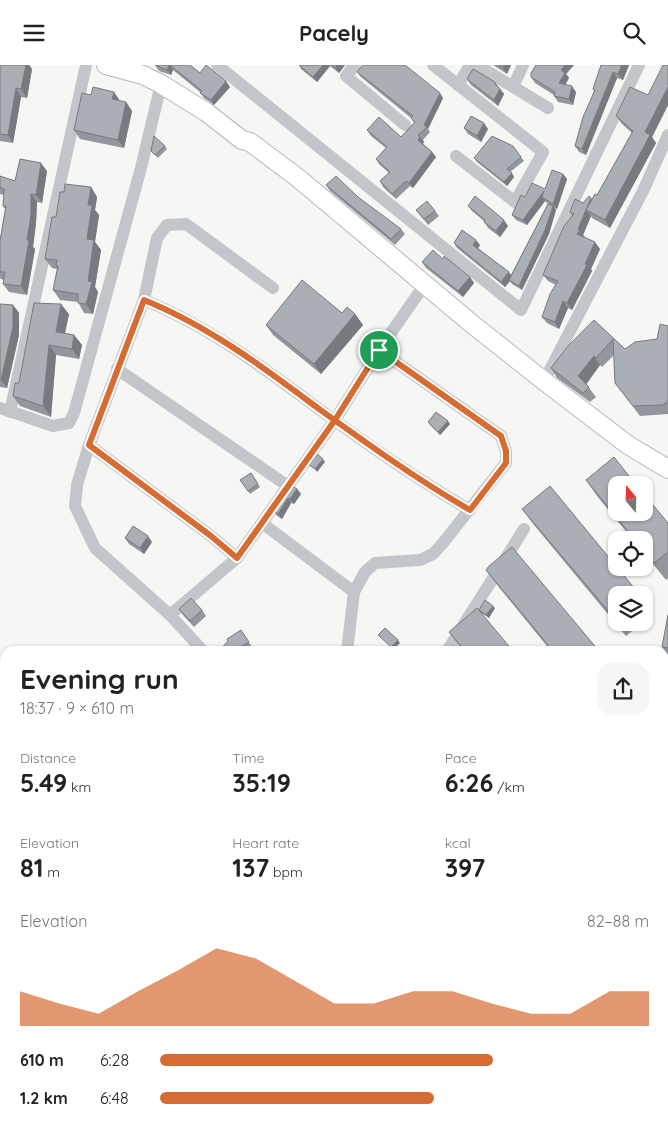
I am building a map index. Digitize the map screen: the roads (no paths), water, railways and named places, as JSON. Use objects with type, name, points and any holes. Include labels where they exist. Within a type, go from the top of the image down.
[{"type":"main road","points":[[106,65],[144,70],[162,85],[206,113],[242,140],[250,142],[298,178],[544,381],[628,445],[668,469]]},
{"type":"street","points":[[86,65],[5,410],[53,426],[69,423],[74,413],[162,85]]},
{"type":"street","points":[[217,65],[521,310],[639,65]]},
{"type":"street","points":[[355,65],[346,76],[405,125]]},
{"type":"street","points":[[433,65],[543,152],[514,202],[456,156]]},
{"type":"street","points":[[458,85],[470,65]]},
{"type":"street","points":[[477,65],[548,108]]},
{"type":"street","points":[[513,87],[523,65]]},
{"type":"street","points":[[544,381],[644,189],[668,135]]},
{"type":"street","points":[[198,646],[170,615],[95,548],[75,506],[78,485],[89,445],[144,300],[157,238],[168,225],[186,225],[273,288]]},
{"type":"street","points":[[170,615],[237,558],[335,420],[379,350],[425,284]]},
{"type":"street","points":[[144,300],[168,309],[249,357],[428,486],[470,510]]},
{"type":"street","points":[[348,646],[354,592],[365,572],[375,563],[420,560],[433,553],[470,510],[506,463],[506,451],[501,436],[379,350]]},
{"type":"street","points":[[117,369],[288,486]]},
{"type":"street","points":[[89,445],[211,536],[237,558]]},
{"type":"street","points":[[262,523],[354,592]]},
{"type":"street","points":[[450,646],[524,529]]}]
